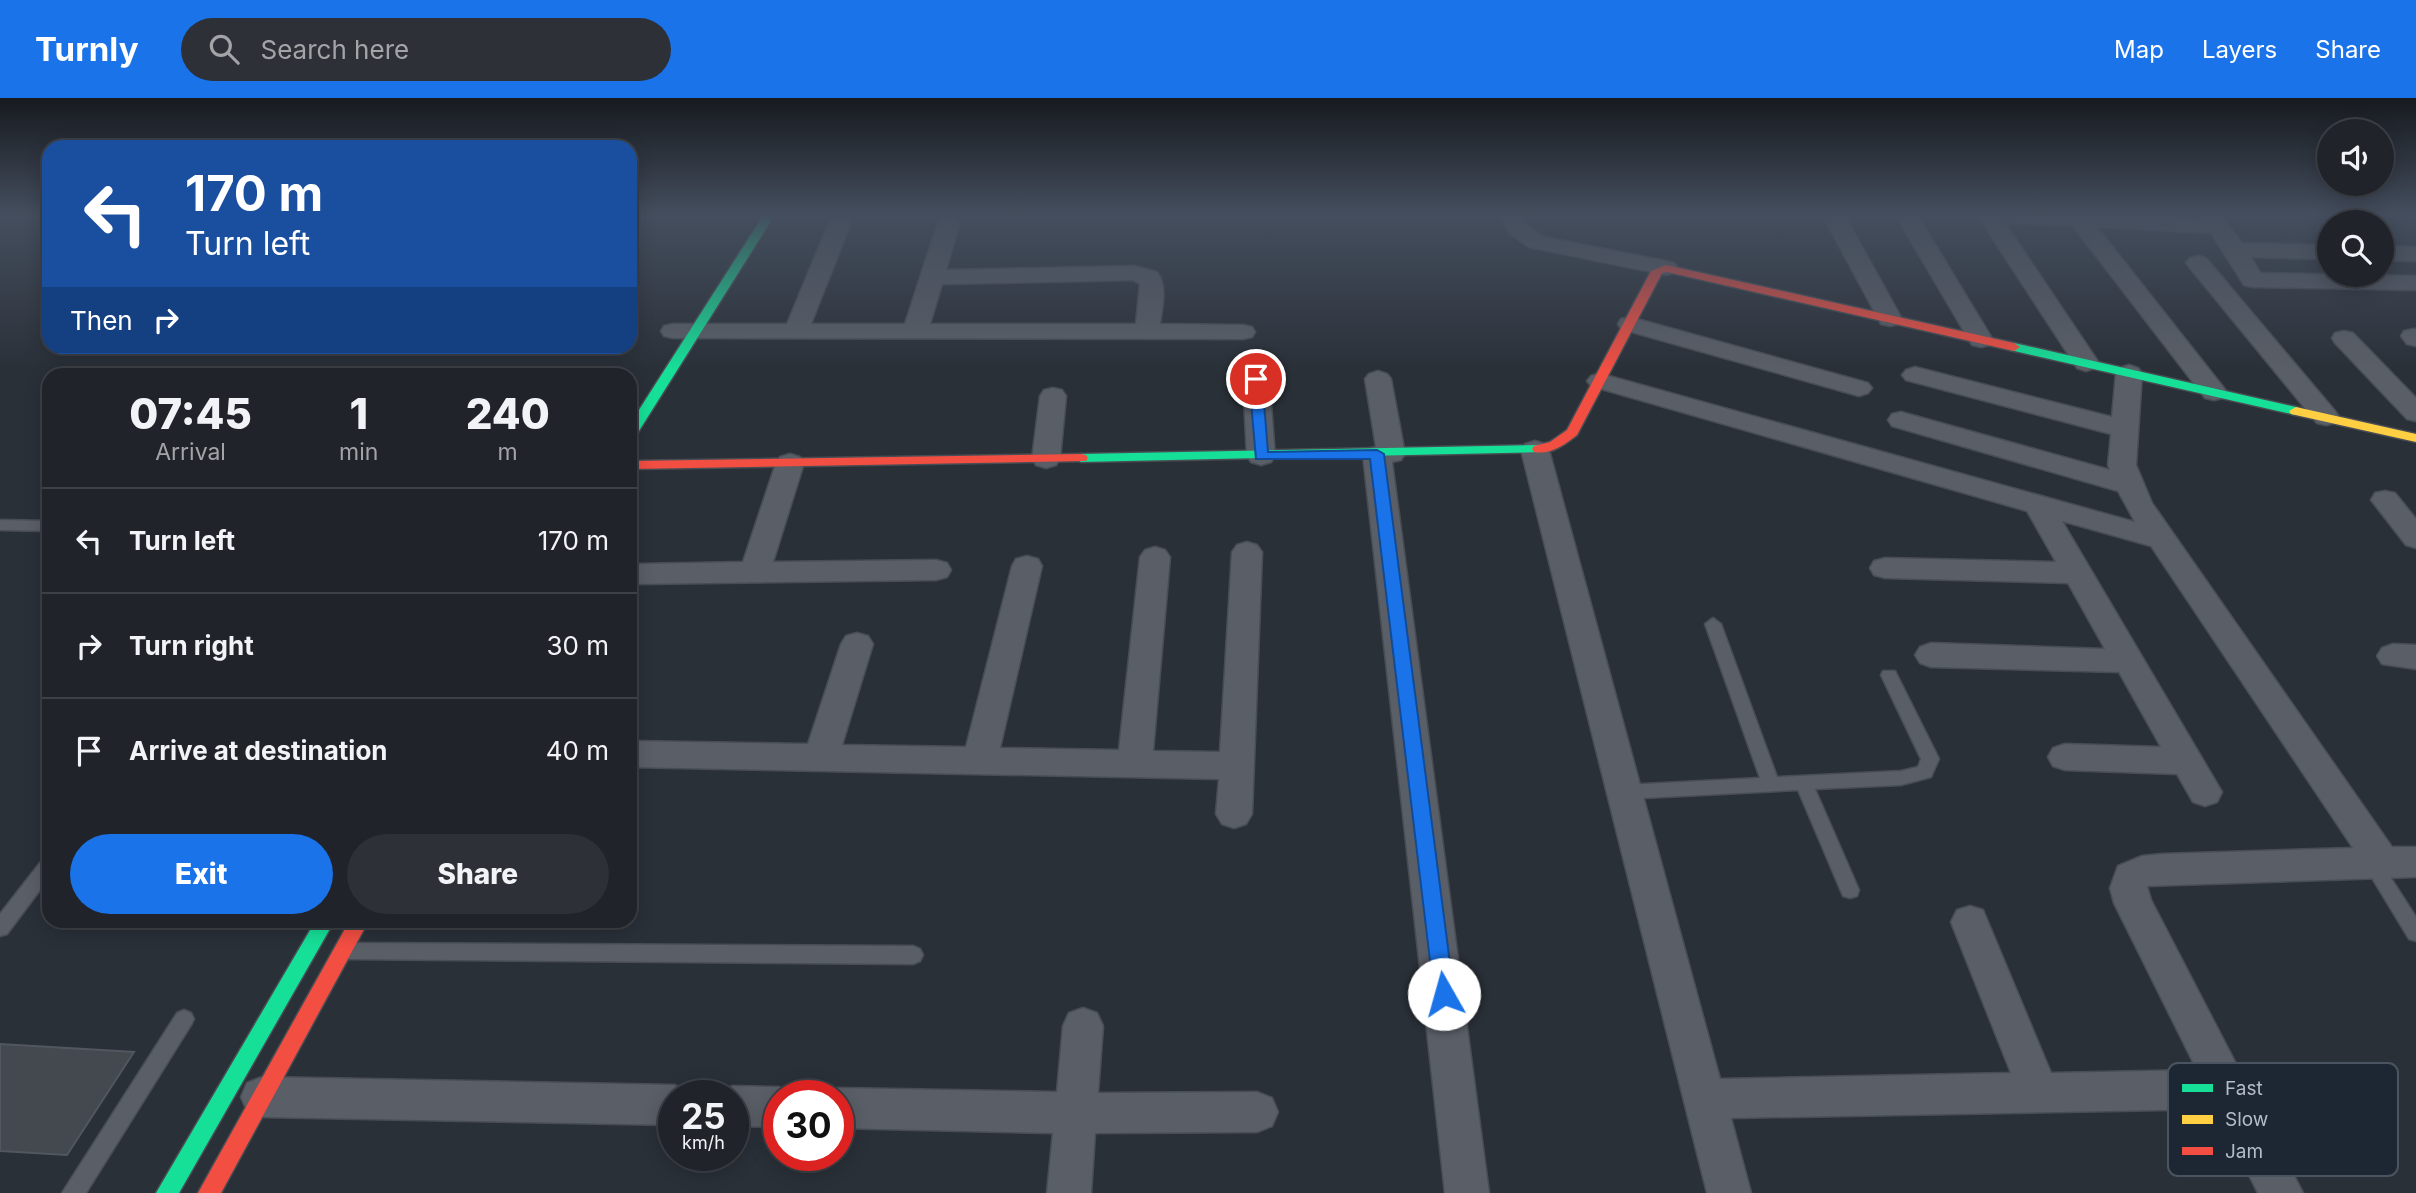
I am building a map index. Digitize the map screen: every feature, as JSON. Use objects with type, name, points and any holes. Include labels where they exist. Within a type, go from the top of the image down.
[{"type":"street","points":[[637,420],[678,331],[729,267]]},
{"type":"street","points":[[796,332],[822,267]]},
{"type":"street","points":[[915,332],[936,267]]},
{"type":"street","points":[[1662,267],[2416,438]]},
{"type":"street","points":[[1862,267],[1890,319]]},
{"type":"street","points":[[1937,267],[1981,340]]},
{"type":"street","points":[[2023,267],[2086,363]]},
{"type":"street","points":[[2117,267],[2214,392]]},
{"type":"street","points":[[2201,267],[2326,418]]},
{"type":"street","points":[[2245,267],[2252,280],[2416,283]]},
{"type":"street","points":[[637,465],[1535,450],[1555,446],[1572,432],[1657,271],[1666,268]]},
{"type":"street","points":[[933,277],[1134,273],[1149,277],[1152,284],[1147,332]]},
{"type":"street","points":[[1630,324],[1859,388]]},
{"type":"street","points":[[678,331],[1243,332]]},
{"type":"street","points":[[2343,338],[2416,413]]},
{"type":"street","points":[[2129,373],[2122,465],[2127,484],[2160,539],[2390,862]]},
{"type":"street","points":[[1915,375],[2124,429]]},
{"type":"street","points":[[1256,379],[1261,456]]},
{"type":"street","points":[[1378,379],[1384,454],[1467,1193]]},
{"type":"street","points":[[1600,380],[2160,539]]},
{"type":"street","points":[[1046,459],[1053,396]]},
{"type":"street","points":[[1901,420],[2127,484]]},
{"type":"street","points":[[1535,450],[1729,1193]]},
{"type":"street","points":[[755,572],[790,463]]},
{"type":"street","points":[[2385,500],[2416,538]]},
{"type":"street","points":[[2038,505],[2205,792]]},
{"type":"street","points":[[1234,814],[1247,552]]},
{"type":"street","points":[[1135,764],[1155,557]]},
{"type":"street","points":[[980,761],[1027,566]]},
{"type":"street","points":[[1885,568],[2078,573]]},
{"type":"street","points":[[638,574],[936,570]]},
{"type":"street","points":[[821,758],[857,644]]},
{"type":"street","points":[[1931,655],[2129,661]]},
{"type":"street","points":[[637,754],[1237,766]]},
{"type":"street","points":[[2065,757],[2187,761]]},
{"type":"street","points":[[2215,1063],[2133,903],[2127,888],[2131,877],[2142,871],[2162,869],[2390,862]]},
{"type":"street","points":[[1970,922],[2039,1093]]},
{"type":"street","points":[[167,1193],[321,928]]},
{"type":"street","points":[[209,1193],[356,928]]},
{"type":"street","points":[[1069,1193],[1083,1026]]},
{"type":"street","points":[[1704,1099],[2168,1090]]},
{"type":"street","points":[[262,1097],[658,1105]]},
{"type":"street","points":[[854,1108],[1076,1113],[1257,1112]]},
{"type":"street","points":[[2272,1176],[2281,1193]]},
{"type":"lane","points":[[0,525],[42,526]]},
{"type":"lane","points":[[1713,624],[1771,784]]},
{"type":"lane","points":[[1624,792],[1901,778],[1925,772],[1930,759],[1889,675]]},
{"type":"lane","points":[[1803,782],[1850,890]]},
{"type":"lane","points":[[2390,862],[2416,933]]},
{"type":"lane","points":[[0,928],[42,873]]},
{"type":"lane","points":[[343,951],[913,955]]},
{"type":"lane","points":[[73,1193],[184,1019]]},
{"type":"building","points":[[0,1044],[134,1052],[67,1155],[0,1151]]},
{"type":"traffic: fast","points":[[637,423],[736,267]]},
{"type":"traffic: fast","points":[[2014,347],[2296,411]]},
{"type":"traffic: fast","points":[[1081,458],[1539,449]]},
{"type":"traffic: fast","points":[[167,1193],[321,928]]},
{"type":"traffic: slow","points":[[2296,411],[2416,438]]},
{"type":"traffic: jam","points":[[1539,449],[1555,445],[1572,432],[1657,271],[1666,268],[2014,347]]},
{"type":"traffic: jam","points":[[637,465],[1081,458]]},
{"type":"traffic: jam","points":[[209,1193],[356,928]]},
{"type":"route","points":[[1256,379],[1261,456],[1377,454],[1444,994]]}]
